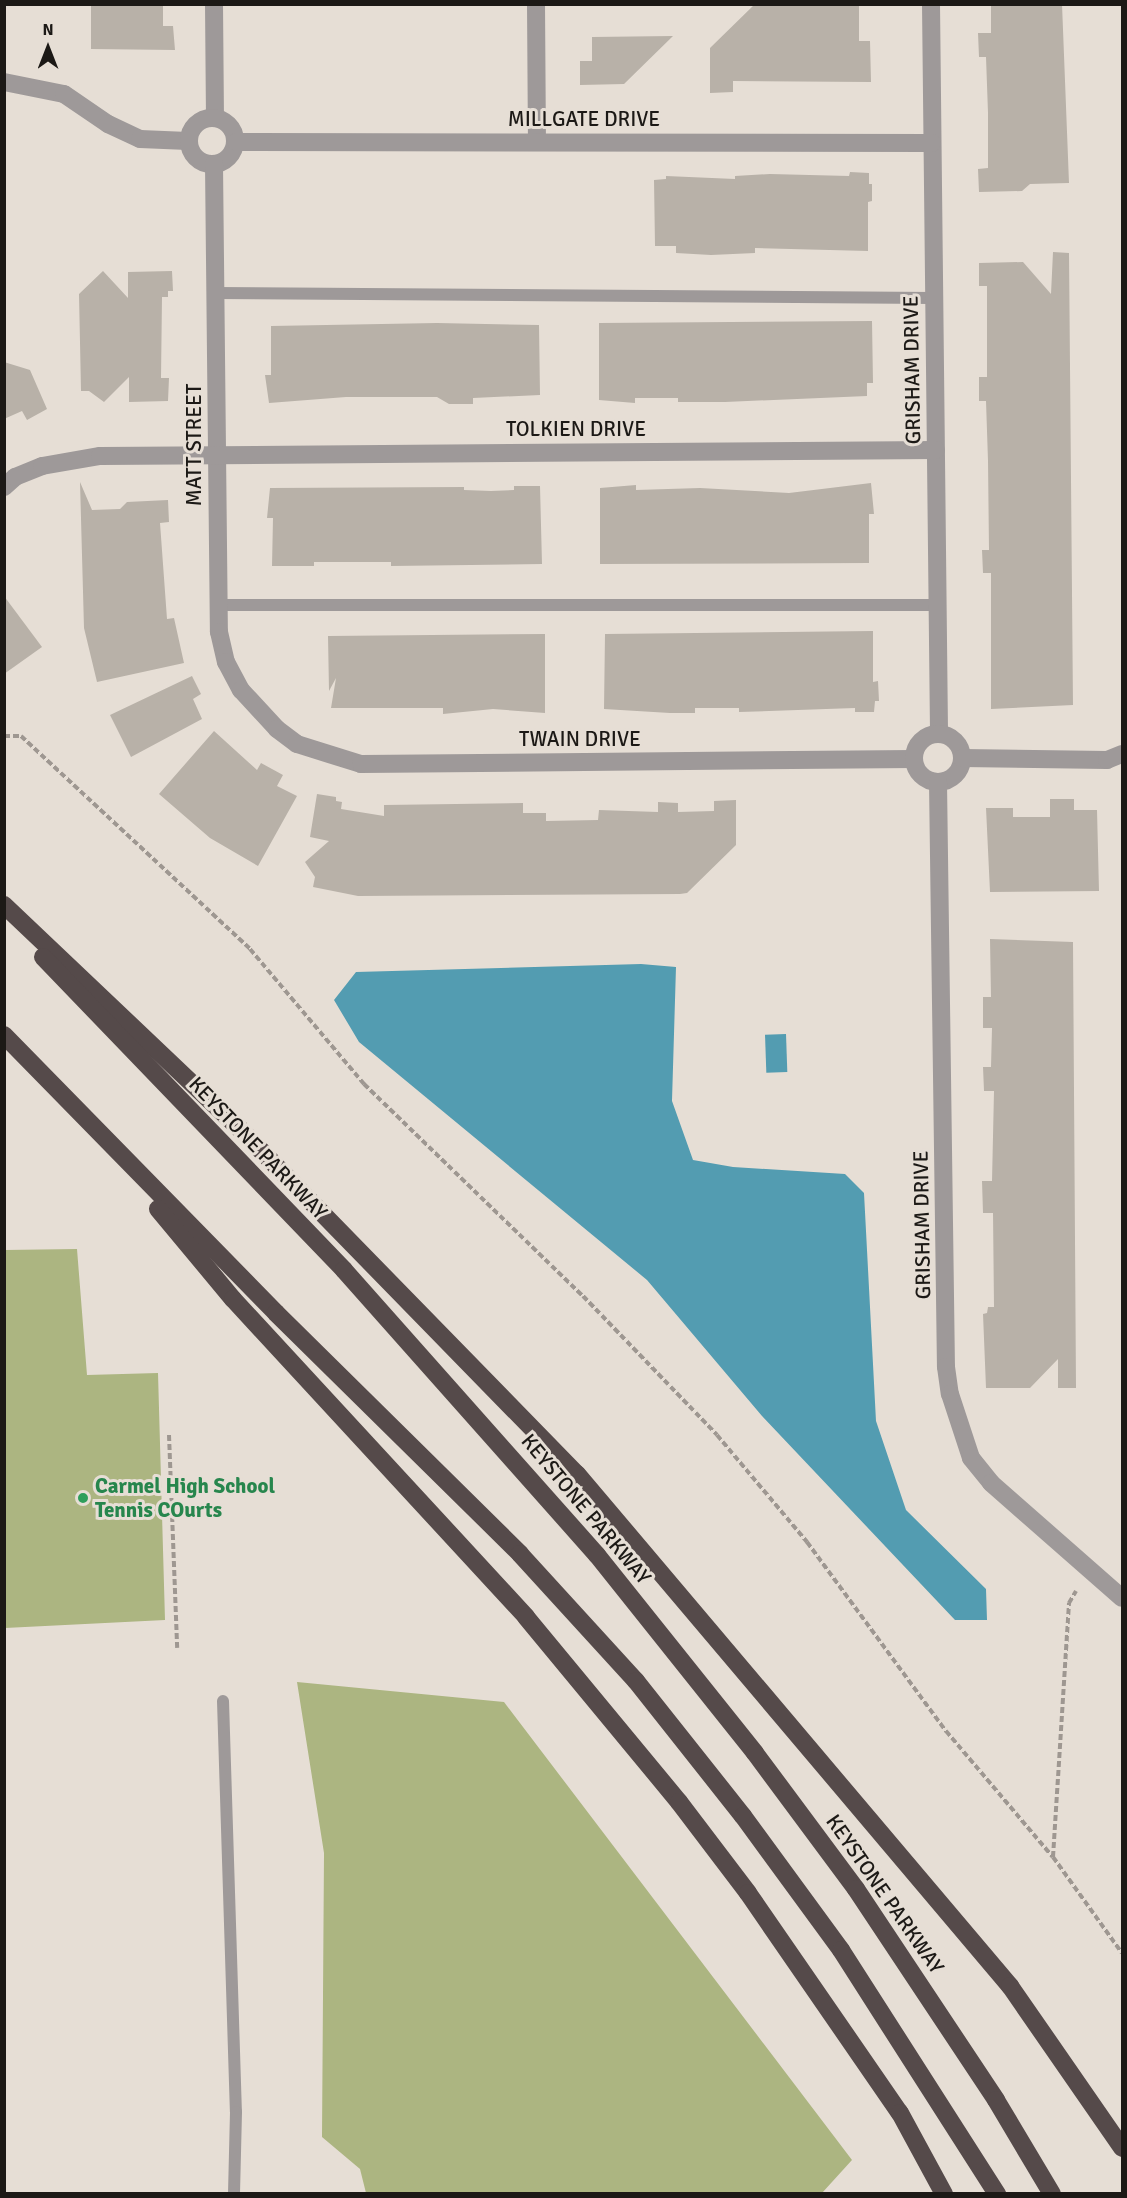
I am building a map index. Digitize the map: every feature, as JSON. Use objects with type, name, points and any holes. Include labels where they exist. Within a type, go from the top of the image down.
[{"type":"highway","points":[[4,905],[237,1126],[577,1474],[1010,1986],[1122,2148]]},
{"type":"highway","name":"KEYSTONE PARKWAY","points":[[4,918],[337,1262],[597,1555],[755,1753],[856,1889],[984,2082],[1052,2193]]},
{"type":"highway","points":[[4,1035],[520,1554],[636,1681],[743,1816],[841,1950],[997,2193]]},
{"type":"highway","points":[[67,1100],[233,1299],[475,1560],[638,1750],[748,1893],[887,2094],[944,2193]]},
{"type":"street","points":[[214,4],[215,118]]},
{"type":"street","points":[[536,4],[537,141]]},
{"type":"street","name":"GRISHAM DRIVE","points":[[931,4],[939,734]]},
{"type":"street","points":[[4,82],[64,94],[108,124],[140,139],[188,141]]},
{"type":"street","points":[[215,118],[232,128],[236,142],[231,156],[214,164],[197,159],[188,141],[197,123],[215,118]]},
{"type":"street","name":"MILLGATE DRIVE","points":[[236,142],[932,143]]},
{"type":"street","name":"MATT STREET","points":[[214,164],[218,605],[226,662],[240,690],[259,714]]},
{"type":"street","name":"TOLKIEN DRIVE","points":[[4,487],[15,477],[42,466],[76,458],[216,454],[936,450]]},
{"type":"street","name":"TWAIN DRIVE","points":[[259,714],[297,744],[362,764],[914,759]]},
{"type":"street","points":[[939,734],[954,739],[962,758],[956,775],[938,782],[920,774],[914,759],[924,739],[939,734]]},
{"type":"street","points":[[962,758],[1107,760],[1122,754]]},
{"type":"street","name":"GRISHAM DRIVE","points":[[938,782],[946,1367],[950,1394],[971,1458],[991,1483],[1122,1598]]},
{"type":"lane","points":[[215,292],[933,298]]},
{"type":"lane","points":[[218,605],[937,605]]},
{"type":"lane","points":[[223,1701],[236,2112],[234,2193]]},
{"type":"path","points":[[4,736],[21,736],[250,949],[364,1084],[583,1296],[717,1435],[807,1542],[946,1731],[1053,1857],[1122,1953]]},
{"type":"path","points":[[169,1435],[177,1648]]},
{"type":"path","points":[[1053,1857],[1069,1604],[1076,1591]]},
{"type":"green space","name":"Carmel High School Tennis COurts","points":[[77,1249],[87,1375],[158,1373],[165,1620],[5,1628],[5,1250]]},
{"type":"green space","points":[[297,1682],[504,1702],[852,2160],[822,2193],[366,2193],[360,2169],[322,2137],[324,1853]]},
{"type":"water","points":[[641,964],[676,967],[672,1101],[693,1160],[733,1167],[845,1174],[864,1193],[876,1421],[906,1510],[986,1589],[987,1620],[955,1620],[762,1416],[647,1280],[359,1042],[334,1000],[356,972]]},
{"type":"water","points":[[786,1034],[787,1072],[766,1073],[765,1035]]},
{"type":"building","points":[[755,4],[859,4],[859,41],[870,41],[871,82],[733,81],[733,92],[710,93],[710,48]]},
{"type":"building","points":[[991,4],[1062,4],[1069,183],[1030,184],[1022,191],[979,192],[978,169],[988,168],[988,113],[986,57],[979,57],[978,33],[991,33]]},
{"type":"building","points":[[91,5],[163,5],[163,26],[173,26],[175,50],[91,49]]},
{"type":"building","points":[[673,36],[624,84],[580,85],[580,61],[592,61],[592,37]]},
{"type":"building","points":[[850,172],[869,173],[869,184],[872,184],[872,201],[868,202],[868,251],[755,248],[755,253],[711,255],[676,253],[676,246],[655,246],[654,180],[666,179],[666,176],[735,179],[735,176],[770,174],[849,176]]},
{"type":"building","points":[[1053,252],[1069,253],[1073,705],[991,709],[991,573],[983,573],[982,550],[989,550],[986,401],[979,401],[979,377],[987,377],[987,286],[979,286],[979,263],[1023,262],[1051,294]]},
{"type":"building","points":[[103,271],[128,298],[128,272],[172,271],[173,291],[168,291],[168,297],[162,297],[161,378],[169,378],[168,401],[129,402],[129,377],[104,402],[89,391],[81,391],[79,294]]},
{"type":"building","points":[[872,321],[873,383],[867,383],[867,396],[725,402],[678,402],[678,398],[635,398],[635,403],[599,400],[599,323]]},
{"type":"building","points":[[437,323],[539,325],[540,395],[473,398],[473,404],[449,404],[437,397],[346,397],[269,403],[265,375],[271,375],[271,326]]},
{"type":"building","points":[[4,362],[30,370],[47,409],[27,420],[22,411],[4,419]]},
{"type":"building","points":[[80,482],[92,510],[120,509],[127,502],[168,500],[169,522],[160,523],[167,619],[174,618],[184,663],[97,682],[84,628]]},
{"type":"building","points":[[871,483],[874,514],[869,514],[869,563],[600,564],[600,488],[636,485],[636,490],[700,488],[789,493]]},
{"type":"building","points":[[514,486],[540,486],[542,564],[391,566],[391,562],[314,562],[314,566],[272,566],[273,518],[267,518],[270,488],[464,487],[464,490],[491,491],[514,490]]},
{"type":"building","points":[[4,596],[42,647],[4,674]]},
{"type":"building","points":[[873,631],[873,682],[878,681],[879,701],[875,701],[874,712],[855,712],[855,708],[739,712],[739,708],[695,708],[695,713],[604,709],[605,634]]},
{"type":"building","points":[[545,634],[545,713],[493,709],[443,714],[443,708],[331,708],[336,678],[329,691],[328,636]]},
{"type":"building","points":[[192,676],[201,694],[193,699],[202,719],[131,757],[110,715]]},
{"type":"building","points":[[214,731],[257,770],[261,763],[283,775],[277,786],[297,796],[258,866],[210,838],[159,794]]},
{"type":"building","points":[[317,794],[336,797],[336,801],[342,802],[341,809],[384,816],[384,805],[523,803],[523,813],[546,813],[546,821],[598,820],[599,810],[658,812],[658,802],[678,803],[678,812],[714,811],[714,801],[736,800],[736,845],[687,893],[680,894],[358,896],[313,887],[315,877],[305,862],[329,841],[310,837]]},
{"type":"building","points":[[1050,799],[1074,799],[1074,810],[1097,810],[1099,891],[990,892],[986,808],[1013,808],[1013,817],[1050,817]]},
{"type":"building","points":[[990,939],[1073,942],[1076,1388],[1058,1388],[1058,1359],[1030,1388],[986,1388],[983,1314],[987,1313],[988,1307],[994,1307],[993,1213],[983,1213],[982,1181],[992,1181],[994,1091],[984,1091],[983,1067],[991,1067],[992,1028],[983,1028],[983,997],[991,997]]},
{"type":"place","name":"Carmel High School Tennis COurts","points":[[83,1498]]}]
